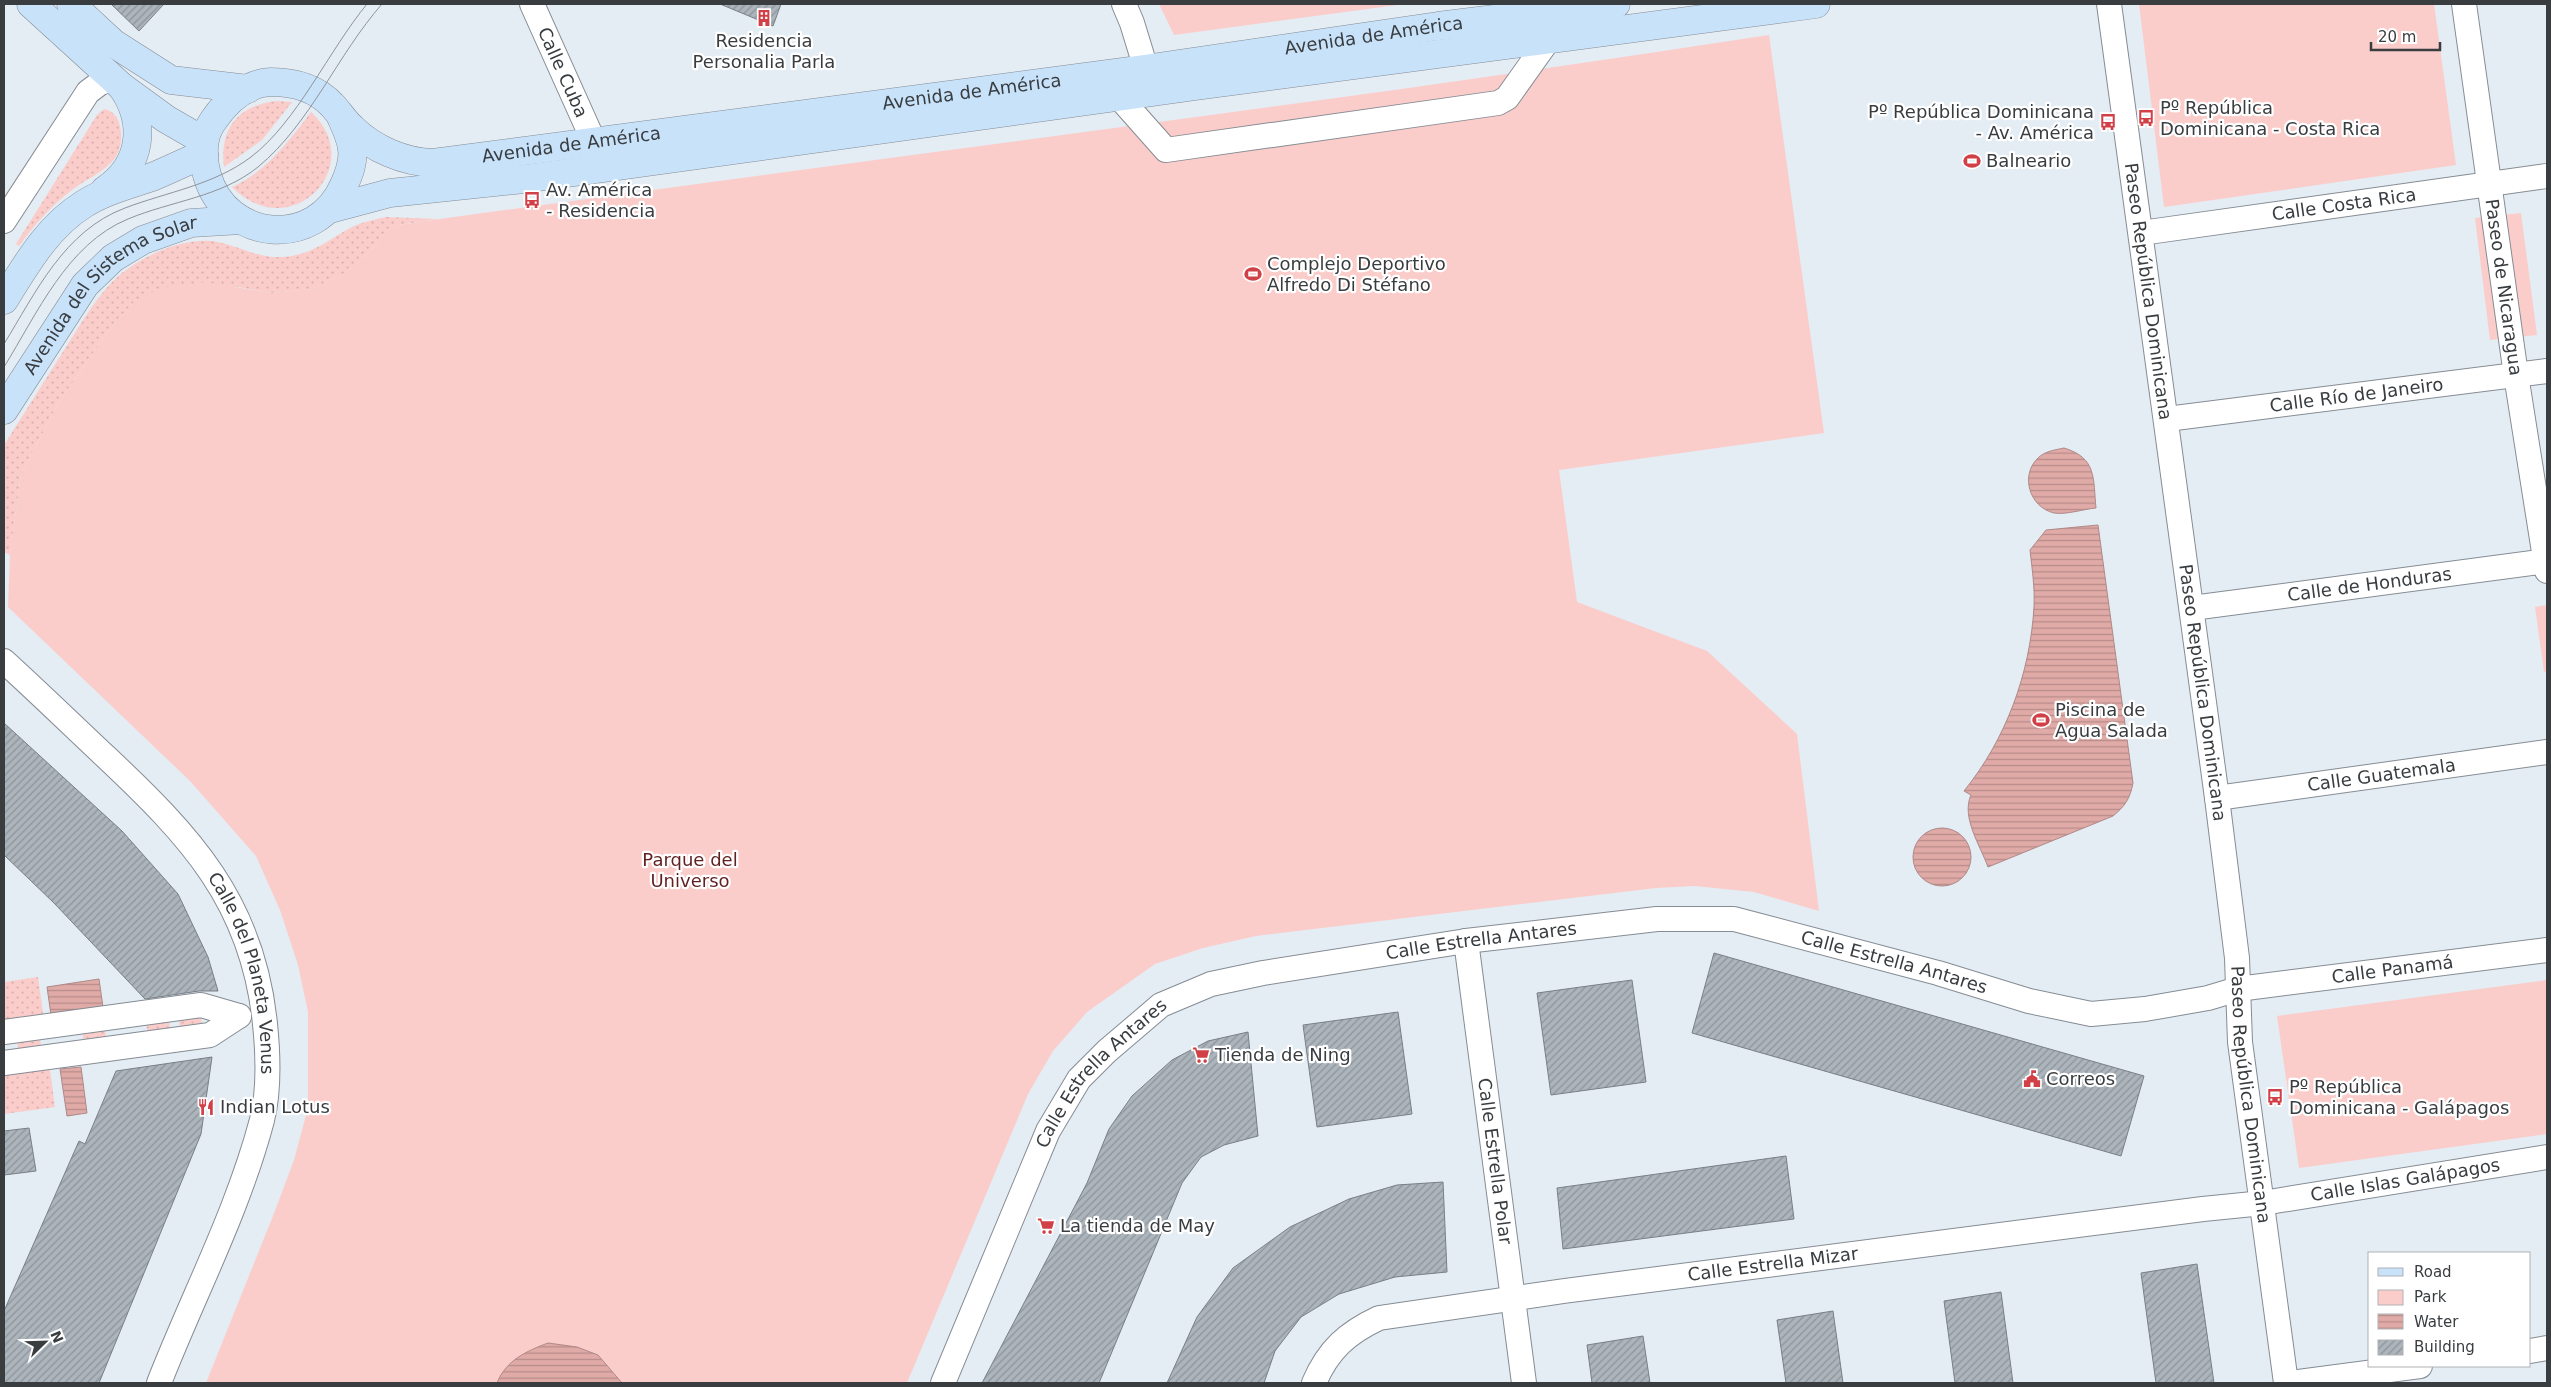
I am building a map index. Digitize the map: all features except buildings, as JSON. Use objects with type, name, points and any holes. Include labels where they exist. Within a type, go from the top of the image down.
[{"type":"main road","points":[[31,4],[117,83],[204,147],[154,176],[96,197]]},
{"type":"main road","name":"Avenida de América","points":[[72,4],[113,43],[171,80],[248,89]]},
{"type":"main road","name":"Avenida de América","points":[[1616,4],[1438,26],[1150,80],[1119,97],[524,180],[390,194],[330,209],[310,223],[285,230],[262,229],[241,220],[226,209],[213,191],[206,169],[204,147],[210,125],[219,112],[232,98],[248,89],[268,82],[289,83],[308,88],[332,105],[353,129],[385,151],[419,163],[433,163],[594,142],[1150,80],[1549,39],[1816,4]]},
{"type":"main road","points":[[4,300],[29,260],[52,231],[82,205],[116,183],[128,170],[138,137],[133,103],[117,83]]},
{"type":"main road","name":"Avenida de América","points":[[330,209],[340,194],[353,157],[350,136],[342,117]]},
{"type":"main road","name":"Avenida del Sistema Solar","points":[[4,410],[85,285],[113,258],[143,240],[184,225],[241,220]]},
{"type":"street","name":"Calle Cuba","points":[[532,4],[594,142]]},
{"type":"street","points":[[1124,4],[1150,80]]},
{"type":"street","name":"Paseo República Dominicana","points":[[2109,4],[2167,419],[2217,798],[2237,958],[2240,1042],[2286,1383]]},
{"type":"street","name":"Paseo de Nicaragua","points":[[2464,4],[2516,376],[2547,564]]},
{"type":"street","points":[[1119,97],[1166,150],[1498,103],[1507,98],[1549,39]]},
{"type":"street","points":[[4,221],[88,92],[100,83],[117,83]]},
{"type":"street","name":"Calle Costa Rica","points":[[2141,233],[2547,176]]},
{"type":"street","name":"Calle Río de Janeiro","points":[[2167,419],[2547,371]]},
{"type":"street","name":"Calle de Honduras","points":[[2192,608],[2547,564]]},
{"type":"street","name":"Calle del Planeta Venus","points":[[4,661],[156,804],[194,846],[216,877],[237,916],[255,963],[264,1013],[268,1051],[262,1118],[244,1176],[159,1383]]},
{"type":"street","name":"Calle Guatemala","points":[[2217,798],[2547,752]]},
{"type":"street","name":"Calle Estrella Antares","points":[[942,1383],[1048,1131],[1079,1079],[1114,1045],[1161,1005],[1211,984],[1263,972],[1466,940],[1657,919],[1734,919],[1938,973],[2029,1001],[2091,1014],[2145,1009],[2208,998],[2238,990]]},
{"type":"street","name":"Calle Estrella Polar","points":[[1466,940],[1524,1383]]},
{"type":"street","name":"Calle Panamá","points":[[2238,990],[2547,950]]},
{"type":"street","points":[[4,1032],[201,1005],[239,1016],[210,1035],[4,1063]]},
{"type":"street","name":"Calle Islas Galápagos","points":[[2263,1203],[2547,1157]]},
{"type":"street","name":"Calle Estrella Mizar","points":[[1314,1383],[1319,1371],[1338,1343],[1357,1328],[1379,1318],[1513,1298],[1988,1235],[2263,1203]]},
{"type":"street","points":[[2531,1351],[2547,1348]]},
{"type":"street","points":[[2291,1383],[2412,1367]]},
{"type":"green space","points":[[1159,4],[1405,4],[1174,35]]},
{"type":"green space","points":[[2139,4],[2434,4],[2456,165],[2164,207]]},
{"type":"green space","name":"Parque del Universo","points":[[1769,35],[1824,433],[1559,470],[1577,602],[1707,651],[1797,734],[1819,911],[1754,892],[1695,886],[1656,888],[1256,936],[1203,948],[1155,964],[1087,1012],[1053,1051],[1028,1094],[907,1383],[206,1383],[294,1160],[308,1108],[308,1012],[298,965],[280,910],[256,856],[190,781],[8,607],[10,555],[21,474],[59,402],[112,326],[135,301],[161,288],[205,282],[271,293],[312,289],[347,272],[370,251],[391,226],[1425,86]]},
{"type":"green space","points":[[277,101],[292,102],[262,140],[224,167],[223,153],[225,141],[228,130],[234,121],[252,108],[263,103]]},
{"type":"green space","points":[[104,109],[111,111],[116,116],[121,130],[120,145],[115,158],[106,167],[64,196],[37,223],[19,246],[16,244],[97,115]]},
{"type":"green space","points":[[311,112],[327,133],[331,155],[327,175],[315,192],[298,204],[277,208],[255,203],[232,187],[256,173],[276,155]]},
{"type":"green space","points":[[2521,213],[2537,335],[2490,340],[2475,218]]},
{"type":"green space","points":[[386,217],[438,219],[391,226],[370,251],[347,272],[312,289],[271,293],[238,287],[135,301],[112,326],[59,402],[21,474],[10,555],[4,552],[4,445],[85,317],[111,283],[122,273],[155,253],[180,244],[193,242],[218,242],[272,257],[292,256],[315,248],[354,226]]},
{"type":"green space","points":[[2547,605],[2547,671],[2544,672],[2535,607]]},
{"type":"green space","points":[[38,977],[44,1021],[4,1022],[4,982]]},
{"type":"green space","points":[[2547,980],[2547,1134],[2299,1168],[2277,1016]]},
{"type":"green space","points":[[200,1010],[203,1032],[181,1036],[178,1013]]},
{"type":"green space","points":[[168,1014],[171,1036],[149,1039],[145,1017]]},
{"type":"green space","points":[[104,1022],[107,1045],[85,1048],[81,1025]]},
{"type":"green space","points":[[39,1032],[42,1054],[20,1058],[16,1035]]},
{"type":"green space","points":[[49,1063],[55,1107],[4,1114],[4,1069]]},
{"type":"water","points":[[2064,448],[2083,457],[2088,463],[2093,478],[2096,508],[2069,513],[2054,513],[2045,510],[2033,497],[2029,481],[2032,465],[2044,454]]},
{"type":"water","points":[[2098,525],[2133,783],[2129,798],[2113,816],[1988,867],[1970,822],[1968,812],[1971,795],[1964,791],[1979,771],[2004,728],[2021,681],[2032,632],[2034,607],[2034,585],[2030,550],[2046,530]]},
{"type":"water","points":[[1942,828],[1953,830],[1966,841],[1971,857],[1969,868],[1958,881],[1942,886],[1931,884],[1918,873],[1913,857],[1915,846],[1926,833]]},
{"type":"water","points":[[99,979],[103,1007],[51,1015],[47,987]]},
{"type":"water","points":[[81,1067],[87,1113],[67,1116],[60,1069]]},
{"type":"water","points":[[548,1343],[577,1347],[598,1355],[622,1383],[497,1383],[506,1368],[518,1357]]},
{"type":"tram line","points":[[4,344],[40,284],[68,247],[85,232],[104,218],[125,208],[222,175],[251,157],[268,142],[298,105],[339,42],[367,4]]},
{"type":"tram line","points":[[4,367],[56,282],[88,245],[107,230],[128,219],[212,192],[244,177],[277,149],[309,110],[351,45],[382,4]]},
{"type":"place","name":"Residencia Personalia Parla","points":[[764,18]]},
{"type":"place","name":"Pº República Dominicana - Costa Rica","points":[[2146,118]]},
{"type":"place","name":"Pº República Dominicana - Av. América","points":[[2108,122]]},
{"type":"place","name":"Balneario","points":[[1972,161]]},
{"type":"place","name":"Av. América - Residencia","points":[[532,200]]},
{"type":"place","name":"Complejo Deportivo Alfredo Di Stéfano","points":[[1253,274]]},
{"type":"place","name":"Piscina de Agua Salada","points":[[2041,720]]},
{"type":"place","name":"Tienda de Ning","points":[[1201,1055]]},
{"type":"place","name":"Correos","points":[[2032,1079]]},
{"type":"place","name":"Pº República Dominicana - Galápagos","points":[[2275,1097]]},
{"type":"place","name":"Indian Lotus","points":[[206,1107]]},
{"type":"place","name":"La tienda de May","points":[[1046,1226]]}]
